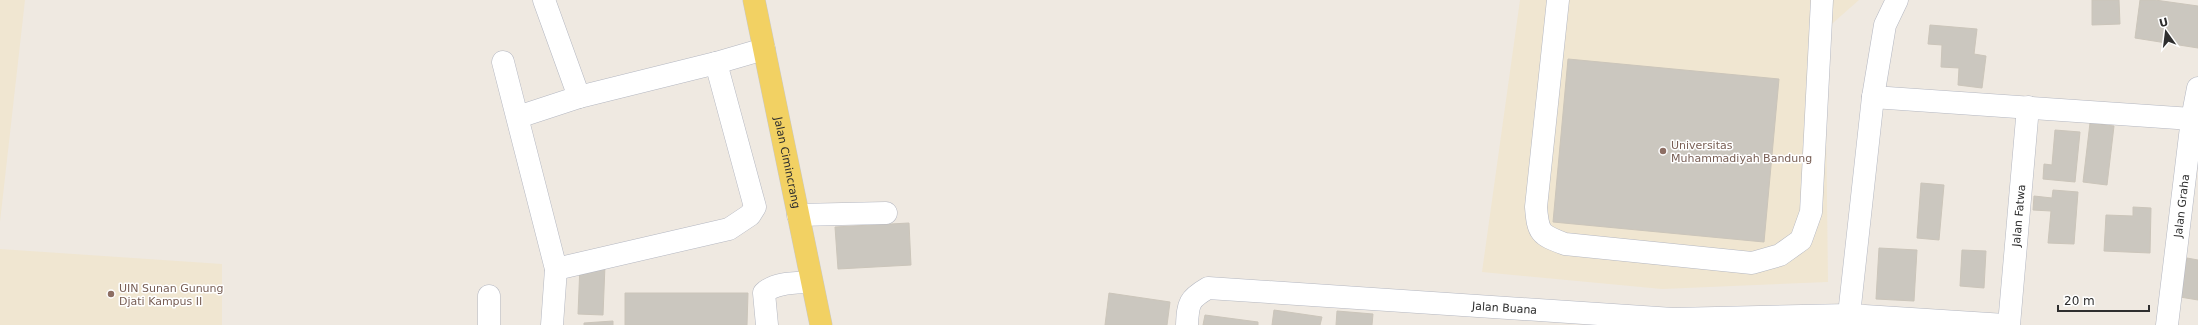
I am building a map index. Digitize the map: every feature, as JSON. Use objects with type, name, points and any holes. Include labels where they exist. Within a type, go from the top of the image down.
[{"type":"main road","name":"Jalan Cimincrang","points":[[754,0],[821,325]]},
{"type":"street","points":[[544,0],[579,97]]},
{"type":"street","points":[[1558,0],[1536,206],[1537,226],[1547,237],[1565,244],[1752,263],[1780,255],[1801,240],[1811,212],[1822,0]]},
{"type":"street","points":[[1848,320],[1873,97],[1885,25],[1897,0]]},
{"type":"street","points":[[518,117],[579,97],[716,63],[764,49]]},
{"type":"street","points":[[503,62],[556,269],[552,325]]},
{"type":"street","points":[[556,269],[729,229],[750,215],[755,207],[716,63]]},
{"type":"street","name":"Jalan Graha","points":[[2167,325],[2192,119],[2198,88]]},
{"type":"street","points":[[1873,97],[2192,119]]},
{"type":"street","name":"Jalan Fatwa","points":[[2009,325],[2028,107]]},
{"type":"street","points":[[798,215],[886,213]]},
{"type":"street","points":[[767,325],[764,294],[769,289],[787,284],[812,282]]},
{"type":"street","name":"Jalan Buana","points":[[1187,325],[1188,306],[1194,296],[1208,288],[1673,322],[1848,320],[2005,325]]},
{"type":"street","points":[[489,296],[489,325]]},
{"type":"shaded area","points":[[0,0],[25,0],[0,222]]},
{"type":"shaded area","name":"Universitas Muhammadiyah Bandung","points":[[1520,0],[1859,0],[1825,30],[1828,282],[1662,289],[1482,272]]},
{"type":"shaded area","name":"UIN Sunan Gunung Djati Kampus II","points":[[0,249],[222,264],[222,325],[0,325]]},
{"type":"building","points":[[2092,0],[2119,0],[2120,24],[2092,25]]},
{"type":"building","points":[[2140,0],[2155,0],[2198,6],[2198,48],[2135,38]]},
{"type":"building","points":[[1930,25],[1977,29],[1974,54],[1986,56],[1982,88],[1958,85],[1959,68],[1941,67],[1942,45],[1928,44]]},
{"type":"building","points":[[1568,59],[1779,79],[1764,242],[1553,222]]},
{"type":"building","points":[[2090,123],[2114,126],[2107,185],[2083,182]]},
{"type":"building","points":[[2055,130],[2080,132],[2075,182],[2043,179],[2044,164],[2052,165]]},
{"type":"building","points":[[1921,183],[1944,185],[1939,240],[1917,238]]},
{"type":"building","points":[[2053,190],[2078,192],[2074,244],[2048,243],[2051,211],[2033,210],[2034,196],[2052,198]]},
{"type":"building","points":[[2133,207],[2151,208],[2150,253],[2104,251],[2106,215],[2133,216]]},
{"type":"building","points":[[909,223],[911,265],[838,269],[835,227]]},
{"type":"building","points":[[1879,248],[1917,250],[1914,301],[1876,299]]},
{"type":"building","points":[[1962,250],[1986,251],[1984,288],[1960,286]]},
{"type":"building","points":[[2187,258],[2198,260],[2198,300],[2180,297]]},
{"type":"building","points":[[580,265],[605,265],[603,315],[578,314]]},
{"type":"building","points":[[625,293],[748,293],[747,325],[625,325]]},
{"type":"building","points":[[1109,293],[1170,302],[1167,325],[1105,325]]},
{"type":"building","points":[[1274,310],[1322,317],[1320,325],[1272,325]]},
{"type":"building","points":[[1337,311],[1373,314],[1372,325],[1336,325]]},
{"type":"building","points":[[1205,315],[1258,322],[1258,325],[1203,325]]},
{"type":"building","points":[[613,321],[613,325],[584,325],[584,323]]},
{"type":"place","name":"Universitas Muhammadiyah Bandung","points":[[1663,151]]},
{"type":"place","name":"UIN Sunan Gunung Djati Kampus II","points":[[111,294]]}]
